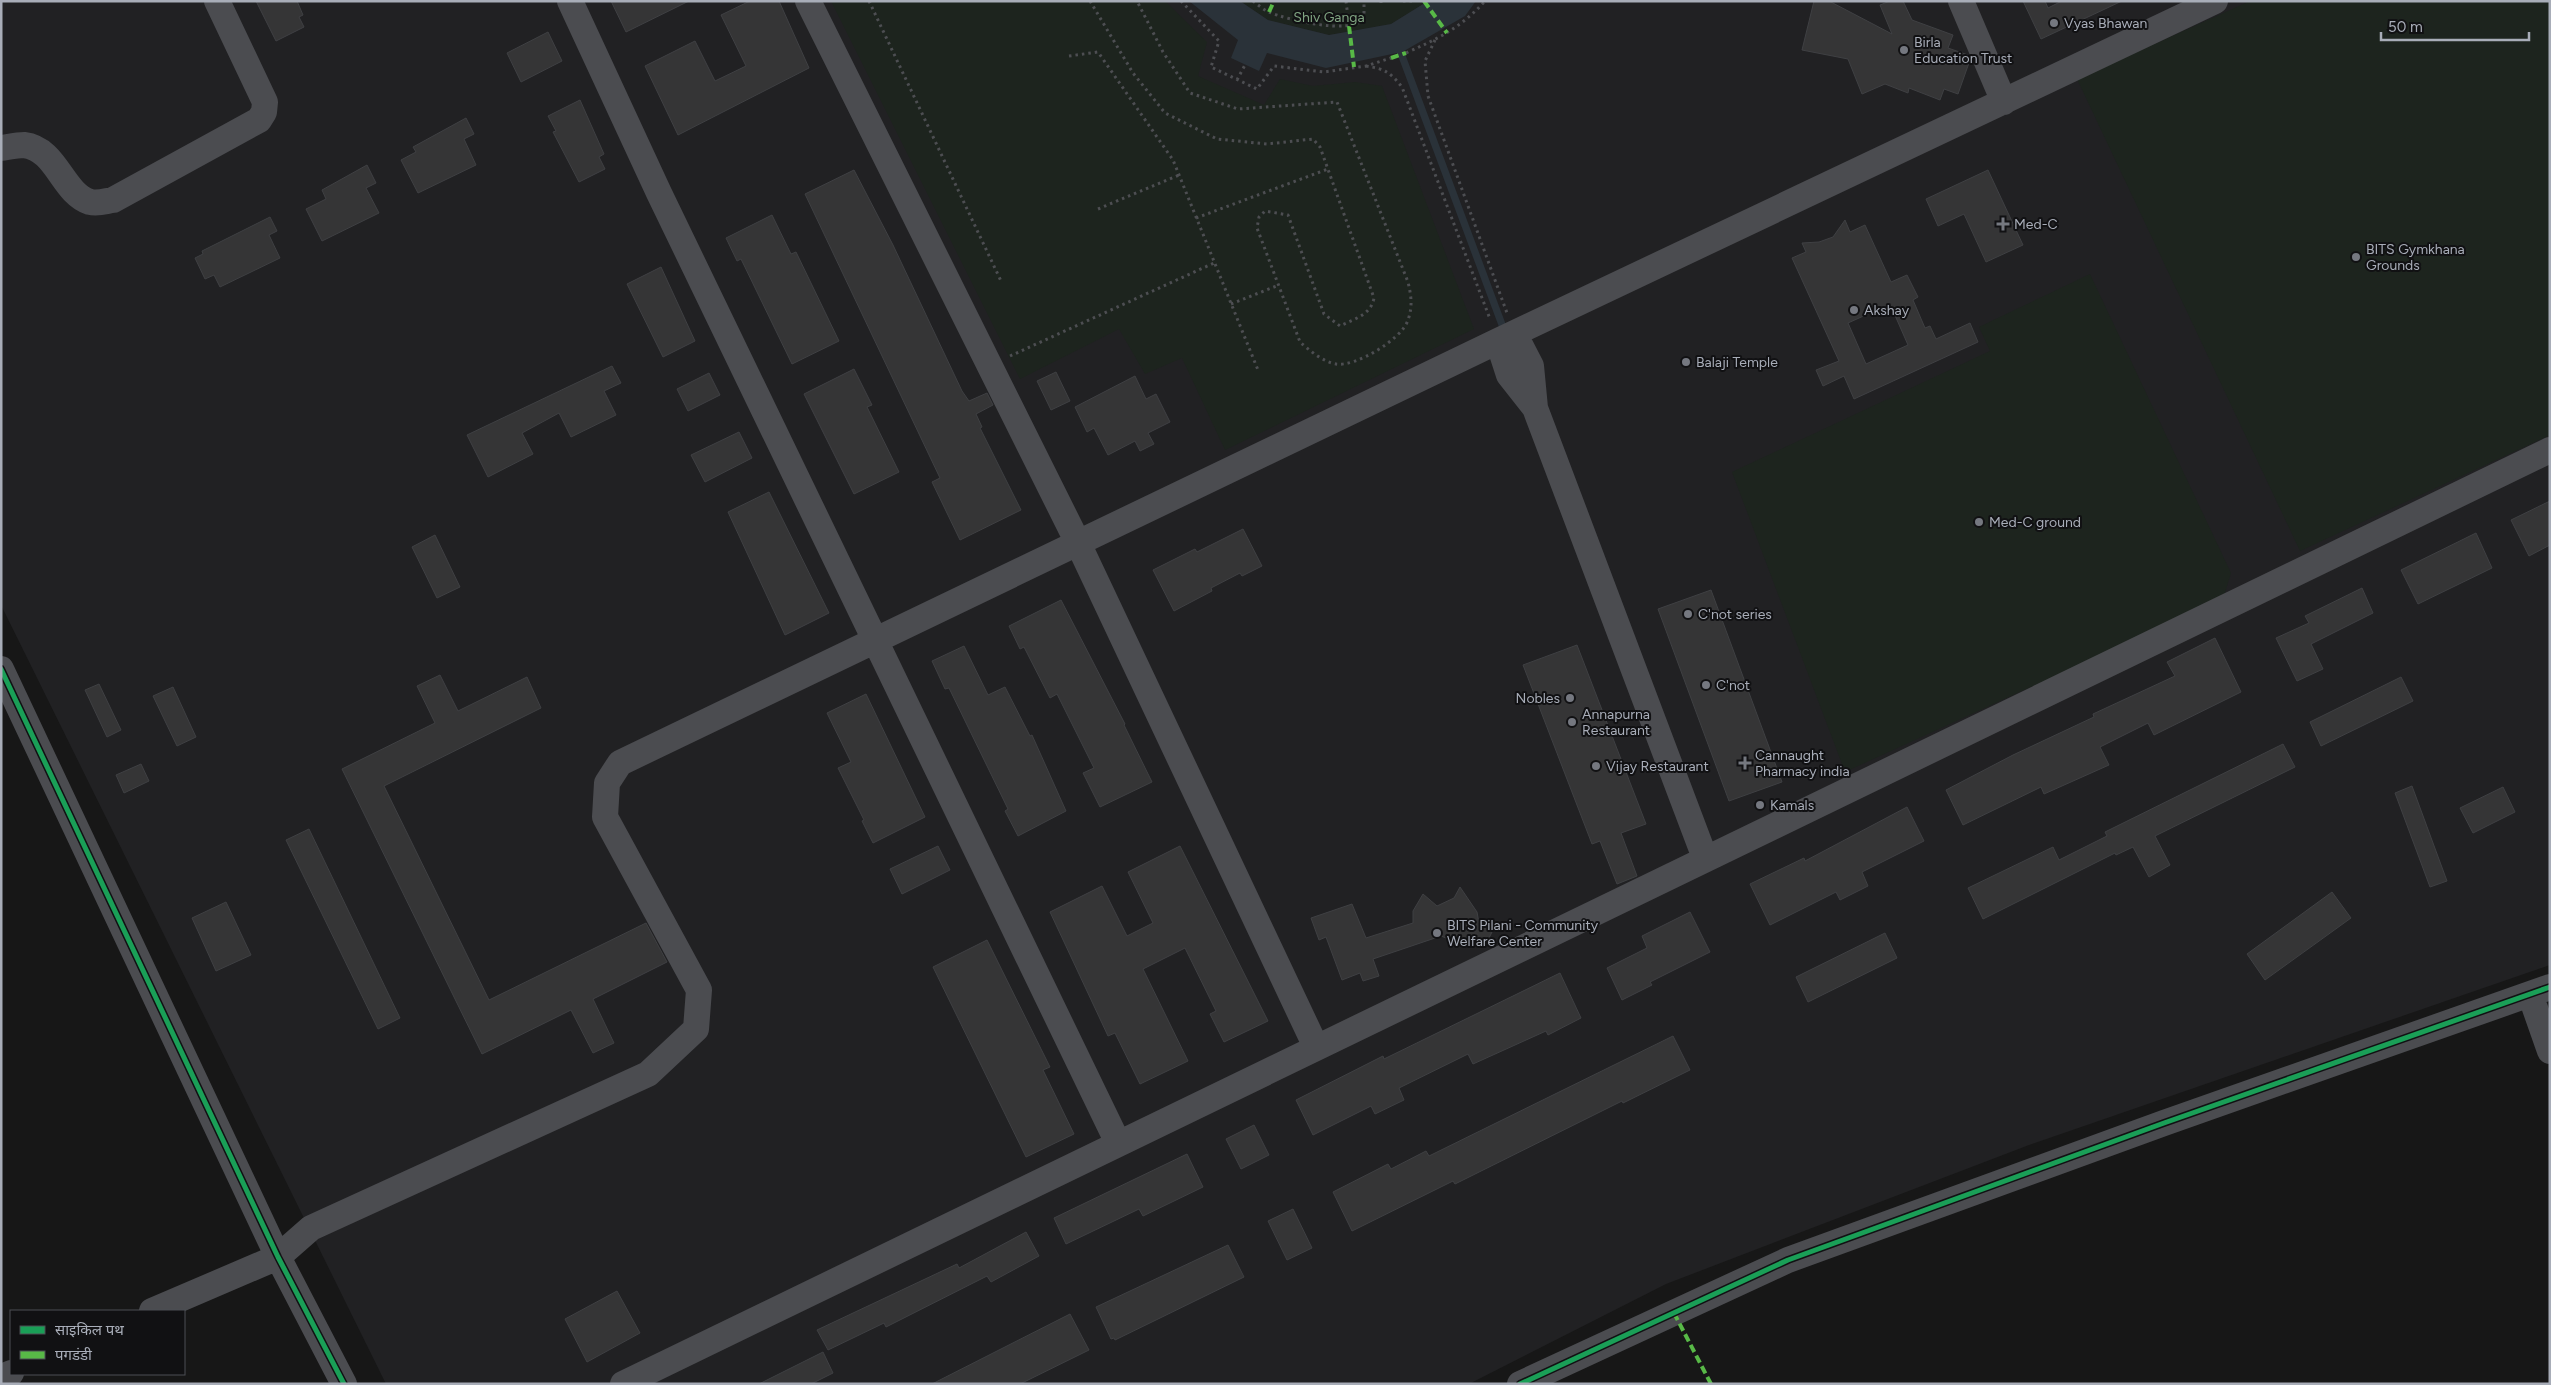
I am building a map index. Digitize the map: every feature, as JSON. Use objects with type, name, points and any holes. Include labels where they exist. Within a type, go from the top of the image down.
[{"type":"street","points":[[1,148],[24,145],[36,149],[49,159],[80,196],[91,202],[99,203],[113,200],[259,120],[264,112],[265,102],[217,1]]},
{"type":"street","points":[[570,1],[659,193],[1118,1143]]},
{"type":"street","points":[[808,1],[1078,543],[1316,1047]]},
{"type":"street","points":[[1961,1],[2004,102]]},
{"type":"street","points":[[154,1310],[278,1256],[310,1228],[648,1074],[696,1029],[698,990],[605,818],[607,783],[620,763],[2215,1]]},
{"type":"street","points":[[1507,338],[1531,366],[1535,408],[1705,858]]},
{"type":"street","points":[[623,1384],[2550,450]]},
{"type":"street","points":[[1,669],[278,1256],[344,1384]]},
{"type":"street","points":[[1520,1384],[1788,1260],[2155,1126],[2540,990],[2550,1052]]},
{"type":"path","points":[[870,1],[1001,281]]},
{"type":"path","points":[[1090,1],[1133,74],[1165,114],[1217,140],[1267,144],[1313,139],[1320,147],[1374,298],[1373,306],[1367,313],[1340,326],[1334,323],[1324,314],[1288,215],[1265,211],[1259,216],[1256,228],[1300,342],[1311,351],[1336,364],[1352,362],[1394,339],[1408,321],[1412,300],[1408,282],[1337,102],[1238,109],[1190,93],[1163,52],[1137,1]]},
{"type":"path","points":[[1181,1],[1219,41],[1211,67],[1257,89],[1274,66],[1324,72],[1366,66],[1391,58]]},
{"type":"path","points":[[1253,1],[1269,12],[1329,27],[1349,26],[1363,21],[1364,1]]},
{"type":"path","points":[[1346,1],[1349,26]]},
{"type":"path","points":[[1403,1],[1413,1]]},
{"type":"path","points":[[1406,53],[1435,40],[1469,19],[1485,1]]},
{"type":"path","points":[[1435,40],[1425,61],[1428,96],[1507,338]]},
{"type":"path","points":[[1069,56],[1098,52],[1173,160],[1258,370]]},
{"type":"path","points":[[1237,80],[1245,65]]},
{"type":"path","points":[[1366,66],[1391,74],[1410,102],[1507,338]]},
{"type":"path","points":[[1196,218],[1328,169]]},
{"type":"path","points":[[1098,209],[1179,175]]},
{"type":"path","points":[[989,365],[1214,263]]},
{"type":"path","points":[[1231,304],[1279,286]]},
{"type":"shaded area","points":[[1,1],[2550,1],[2550,965],[2029,1145],[1666,1284],[1469,1384],[386,1384],[1,605]]},
{"type":"shaded area","points":[[1189,1],[1240,1],[1268,20],[1329,35],[1391,24],[1428,1],[1476,1],[1465,16],[1404,51],[1506,325],[1499,327],[1397,53],[1326,68],[1267,53],[1259,71],[1231,58],[1238,40]]},
{"type":"green space","points":[[831,1],[1165,1],[1207,42],[1198,76],[1264,105],[1280,79],[1313,86],[1355,82],[1382,86],[1474,329],[1225,450],[1182,358],[1145,374],[1119,329],[1020,379]]},
{"type":"green space","name":"Shiv Ganga","points":[[1240,1],[1428,1],[1391,24],[1329,35],[1268,20]]},
{"type":"green space","name":"BITS Gymkhana Grounds","points":[[2250,1],[2550,1],[2550,435],[2300,551],[2077,79]]},
{"type":"green space","name":"Med-C ground","points":[[2090,274],[2231,573],[2223,599],[1845,772],[1732,472],[1990,351],[1979,327]]},
{"type":"building","points":[[256,1],[297,1],[303,15],[299,17],[304,27],[276,41]]},
{"type":"building","points":[[611,1],[689,1],[626,32]]},
{"type":"building","points":[[750,1],[779,1],[809,68],[678,135],[645,66],[695,41],[715,81],[746,66],[721,15]]},
{"type":"building","name":"Birla Education Trust","points":[[1814,1],[1829,1],[1892,34],[1880,5],[1890,1],[1903,1],[1912,20],[1953,35],[1948,48],[1968,55],[1970,60],[1958,94],[1944,89],[1940,100],[1909,88],[1908,93],[1885,84],[1862,94],[1848,59],[1802,50]]},
{"type":"building","name":"Vyas Bhawan","points":[[2023,1],[2045,1],[2048,8],[2062,1],[2122,1],[2041,39]]},
{"type":"building","points":[[548,32],[562,61],[521,82],[507,53]]},
{"type":"building","points":[[580,100],[604,154],[599,157],[605,169],[579,182],[553,132],[556,131],[548,116]]},
{"type":"building","points":[[466,118],[474,134],[464,139],[476,165],[418,193],[401,160],[416,152],[413,147]]},
{"type":"building","points":[[367,165],[376,183],[366,188],[379,213],[322,241],[306,209],[326,199],[322,190]]},
{"type":"building","points":[[854,170],[893,245],[962,391],[969,401],[987,393],[993,405],[976,414],[982,427],[980,428],[1021,510],[960,540],[932,482],[940,478],[805,194]]},
{"type":"building","points":[[1988,170],[2023,245],[1986,262],[1964,214],[1938,226],[1926,199]]},
{"type":"building","points":[[772,215],[791,254],[796,252],[839,341],[792,364],[741,259],[737,261],[726,238]]},
{"type":"building","points":[[270,217],[277,231],[269,235],[280,258],[220,287],[214,275],[205,279],[195,258],[203,254],[202,251]]},
{"type":"building","name":"Akshay","points":[[1845,220],[1850,232],[1865,225],[1891,282],[1907,275],[1918,297],[1913,300],[1925,328],[1930,326],[1936,339],[1970,323],[1978,342],[1854,399],[1844,376],[1823,386],[1816,370],[1839,361],[1792,258],[1806,252],[1802,243],[1819,242],[1833,237]],"holes":[[[1890,304],[1908,345],[1866,364],[1848,323]]]},
{"type":"building","points":[[661,267],[695,341],[663,357],[627,284]]},
{"type":"building","points":[[612,366],[621,383],[604,391],[616,415],[571,437],[559,413],[522,433],[533,454],[488,477],[467,435]]},
{"type":"building","points":[[854,369],[872,405],[867,407],[899,472],[854,494],[804,394]]},
{"type":"building","points":[[1056,372],[1070,401],[1051,410],[1037,381]]},
{"type":"building","points":[[709,373],[720,395],[688,411],[677,389]]},
{"type":"building","points":[[1135,376],[1146,399],[1156,394],[1170,422],[1148,433],[1154,444],[1140,451],[1135,441],[1108,455],[1094,428],[1087,432],[1075,407]]},
{"type":"building","points":[[739,432],[752,458],[705,482],[691,455]]},
{"type":"building","points":[[769,492],[829,613],[785,635],[728,512]]},
{"type":"building","points":[[2550,501],[2550,545],[2529,556],[2511,520]]},
{"type":"building","points":[[1243,529],[1262,566],[1242,576],[1240,573],[1211,588],[1212,591],[1174,611],[1153,570],[1195,549],[1197,552]]},
{"type":"building","points":[[2476,533],[2492,568],[2418,604],[2401,570]]},
{"type":"building","points":[[435,535],[460,587],[437,598],[412,547]]},
{"type":"building","points":[[2362,588],[2373,613],[2311,644],[2323,669],[2297,681],[2276,638],[2309,623],[2305,616]]},
{"type":"building","points":[[1711,590],[1782,782],[1729,801],[1658,609]]},
{"type":"building","points":[[1061,600],[1125,724],[1152,782],[1100,807],[1083,773],[1094,768],[1057,694],[1050,698],[1024,647],[1020,649],[1009,626]]},
{"type":"building","points":[[2215,638],[2241,692],[2154,735],[2148,723],[2100,747],[2109,765],[2044,794],[2041,787],[1963,825],[1946,790],[2013,755],[2094,717],[2093,714],[2175,676],[2167,662]]},
{"type":"building","points":[[1577,645],[1646,824],[1621,833],[1637,876],[1617,884],[1600,841],[1592,844],[1523,665]]},
{"type":"building","points":[[964,646],[988,695],[1005,687],[1030,736],[1032,735],[1066,811],[1018,836],[1005,811],[1008,809],[949,688],[945,689],[932,661]]},
{"type":"building","points":[[440,675],[458,711],[527,677],[541,708],[384,786],[489,1000],[646,923],[667,962],[593,999],[614,1043],[593,1053],[571,1010],[482,1054],[342,769],[435,723],[417,686]]},
{"type":"building","points":[[2401,677],[2413,701],[2321,746],[2310,722]]},
{"type":"building","points":[[99,684],[121,730],[107,737],[85,690]]},
{"type":"building","points":[[173,687],[196,737],[177,746],[153,696]]},
{"type":"building","points":[[866,694],[925,817],[873,843],[862,821],[864,820],[838,768],[851,762],[827,713]]},
{"type":"building","points":[[2283,744],[2295,767],[2155,836],[2170,865],[2149,877],[2133,847],[2116,855],[2115,853],[1983,919],[1968,888],[2053,847],[2059,860],[2107,836],[2105,832]]},
{"type":"building","points":[[141,764],[149,781],[124,793],[116,775]]},
{"type":"building","points":[[2412,786],[2447,881],[2430,887],[2395,793]]},
{"type":"building","points":[[2503,787],[2515,812],[2473,833],[2460,808]]},
{"type":"building","points":[[1907,807],[1924,841],[1862,872],[1868,886],[1840,900],[1836,892],[1770,925],[1750,884],[1804,858],[1805,861]]},
{"type":"building","points":[[309,829],[400,1018],[378,1029],[286,840]]},
{"type":"building","points":[[938,846],[950,870],[902,894],[890,869]]},
{"type":"building","points":[[1180,846],[1268,1021],[1224,1042],[1210,1014],[1216,1011],[1185,948],[1143,969],[1188,1061],[1140,1084],[1115,1033],[1108,1036],[1050,912],[1102,886],[1127,936],[1153,923],[1128,872]]},
{"type":"building","name":"BITS Pilani - Community Welfare Center","points":[[1460,887],[1477,912],[1479,923],[1493,930],[1486,944],[1470,937],[1456,942],[1441,936],[1373,959],[1379,976],[1363,981],[1360,973],[1342,980],[1326,937],[1319,940],[1311,918],[1352,904],[1366,938],[1413,923],[1413,911],[1423,894],[1437,906],[1454,898]]},
{"type":"building","points":[[2332,892],[2351,918],[2265,980],[2247,954]]},
{"type":"building","points":[[226,902],[251,955],[216,971],[192,918]]},
{"type":"building","points":[[1690,912],[1710,952],[1650,982],[1652,985],[1622,1000],[1607,968],[1647,948],[1642,936]]},
{"type":"building","points":[[1885,933],[1897,958],[1808,1002],[1796,977]]},
{"type":"building","points":[[987,940],[1050,1067],[1043,1070],[1074,1134],[1026,1157],[933,967]]},
{"type":"building","points":[[1560,973],[1581,1018],[1548,1035],[1546,1031],[1473,1064],[1468,1054],[1399,1088],[1404,1100],[1375,1114],[1371,1106],[1313,1135],[1296,1100],[1383,1056],[1384,1059]]},
{"type":"building","points":[[1673,1036],[1690,1070],[1623,1103],[1622,1101],[1455,1184],[1453,1181],[1352,1231],[1333,1192],[1388,1164],[1391,1169],[1426,1151],[1429,1156]]},
{"type":"building","points":[[1254,1125],[1269,1155],[1241,1169],[1226,1139]]},
{"type":"building","points":[[1187,1154],[1203,1187],[1143,1216],[1139,1209],[1066,1244],[1054,1218]]},
{"type":"building","points":[[1293,1209],[1312,1248],[1287,1260],[1268,1221]]},
{"type":"building","points":[[1026,1232],[1039,1256],[991,1282],[987,1276],[886,1327],[884,1323],[828,1350],[817,1330],[957,1264],[959,1268]]},
{"type":"building","points":[[1228,1245],[1244,1277],[1115,1340],[1114,1338],[1111,1339],[1096,1307]]},
{"type":"building","points":[[617,1291],[640,1333],[587,1362],[565,1319]]},
{"type":"building","points":[[1070,1314],[1089,1350],[1020,1384],[932,1384]]},
{"type":"building","points":[[823,1352],[833,1373],[811,1384],[759,1384]]},
{"type":"marked path","points":[[1269,12],[1274,1]]},
{"type":"marked path","points":[[1424,1],[1447,33]]},
{"type":"marked path","points":[[1349,26],[1354,67]]},
{"type":"marked path","points":[[1391,58],[1406,53]]},
{"type":"marked path","points":[[1674,1313],[1711,1384]]},
{"type":"cycle path","points":[[1,669],[278,1257],[344,1384]]},
{"type":"cycle path","points":[[1520,1384],[1788,1260],[2164,1123],[2550,987]]},
{"type":"place","name":"Vyas Bhawan","points":[[2054,23]]},
{"type":"place","name":"Birla Education Trust","points":[[1904,50]]},
{"type":"place","name":"Med-C","points":[[2003,224]]},
{"type":"place","name":"BITS Gymkhana Grounds","points":[[2356,257]]},
{"type":"place","name":"Akshay","points":[[1854,310]]},
{"type":"place","name":"Balaji Temple","points":[[1686,362]]},
{"type":"place","name":"Med-C ground","points":[[1979,522]]},
{"type":"place","name":"C'not series","points":[[1688,614]]},
{"type":"place","name":"C'not","points":[[1706,685]]},
{"type":"place","name":"Nobles","points":[[1570,698]]},
{"type":"place","name":"Annapurna Restaurant","points":[[1572,722]]},
{"type":"place","name":"Cannaught Pharmacy india","points":[[1745,763]]},
{"type":"place","name":"Vijay Restaurant","points":[[1596,766]]},
{"type":"place","name":"Kamals","points":[[1760,805]]},
{"type":"place","name":"BITS Pilani - Community Welfare Center","points":[[1437,933]]}]
